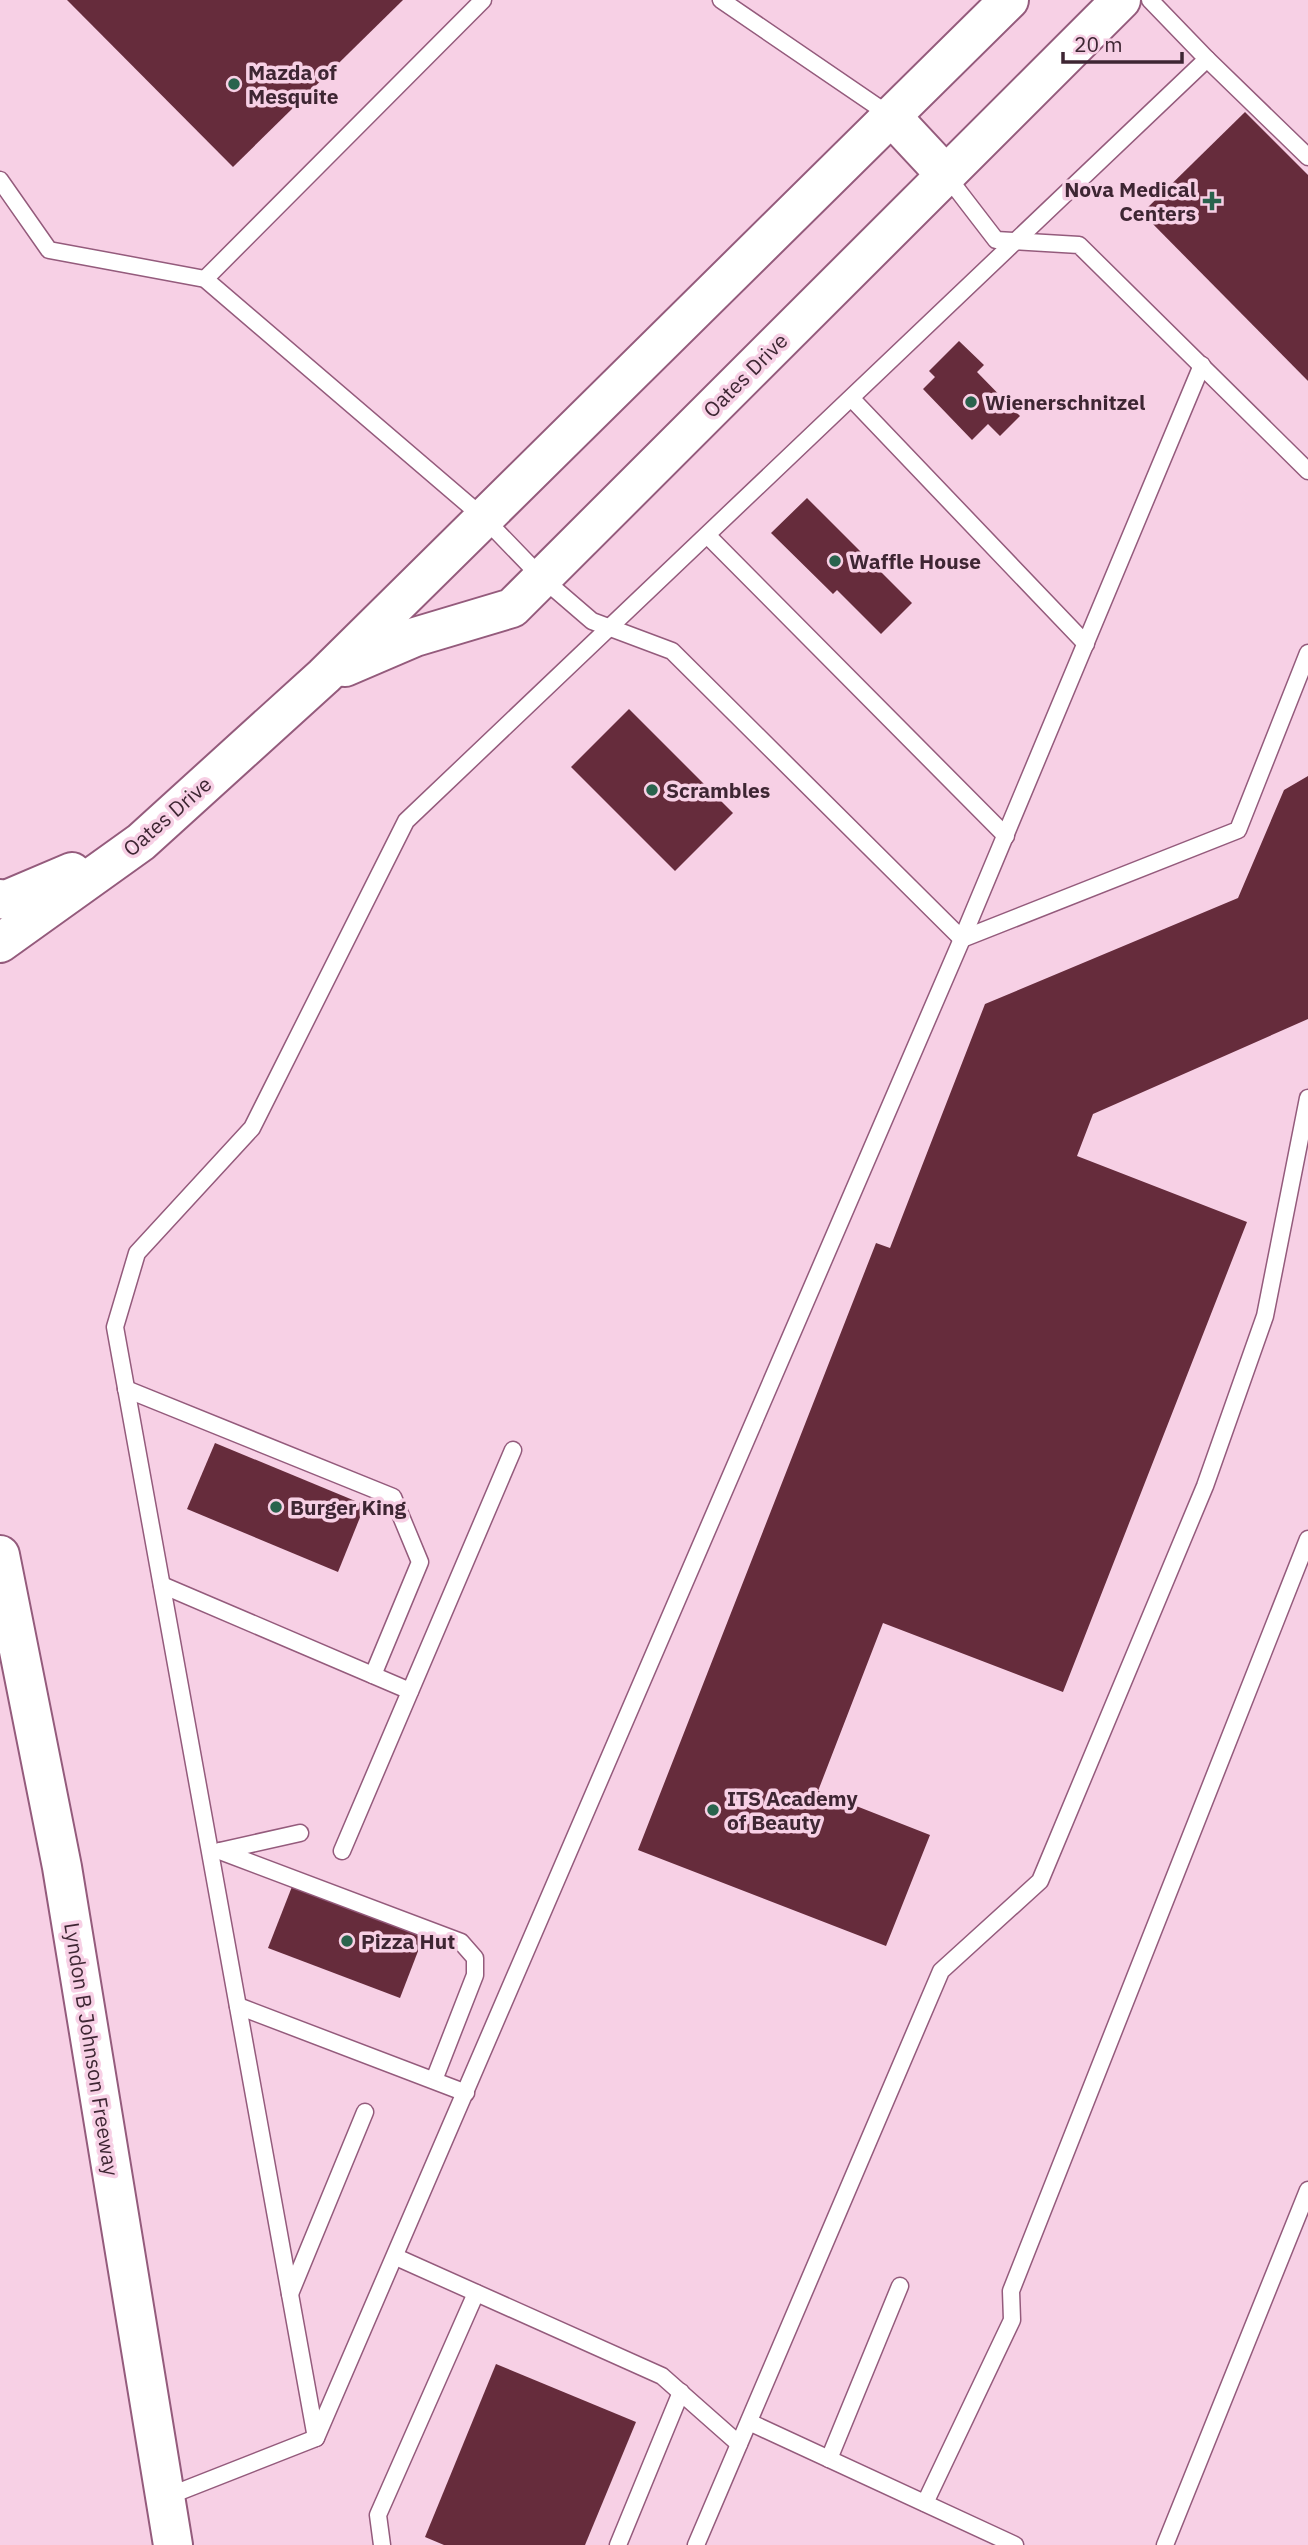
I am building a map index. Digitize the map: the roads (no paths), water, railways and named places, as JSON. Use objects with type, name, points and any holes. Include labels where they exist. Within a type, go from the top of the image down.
[{"type":"main road","name":"Oates Drive","points":[[0,943],[141,842],[324,676],[1009,0]]},
{"type":"main road","name":"Oates Drive","points":[[324,676],[415,636],[512,608],[1121,0]]},
{"type":"main road","points":[[891,116],[946,175]]},
{"type":"main road","points":[[0,899],[6,900],[141,842]]},
{"type":"main road","name":"Lyndon B Johnson Freeway","points":[[0,1555],[62,1867],[173,2545]]},
{"type":"lane","points":[[205,279],[483,0]]},
{"type":"lane","points":[[721,0],[891,116]]},
{"type":"lane","points":[[1150,0],[1308,157]]},
{"type":"lane","points":[[316,2438],[238,2006],[215,1852],[162,1585],[115,1327],[137,1254],[252,1128],[406,821],[1207,59]]},
{"type":"lane","points":[[946,175],[996,240],[1079,245],[1308,471]]},
{"type":"lane","points":[[0,180],[49,250],[205,279],[484,518],[542,578],[592,621],[672,651],[962,939]]},
{"type":"lane","points":[[166,2497],[316,2438],[962,939],[1202,365]]},
{"type":"lane","points":[[852,399],[1086,644]]},
{"type":"lane","points":[[708,536],[1006,836]]},
{"type":"lane","points":[[962,939],[1238,830],[1308,653]]},
{"type":"lane","points":[[696,2545],[942,1971],[1040,1881],[1205,1486],[1265,1316],[1308,1098]]},
{"type":"lane","points":[[126,1389],[393,1497],[420,1562],[373,1675]]},
{"type":"lane","points":[[342,1850],[513,1450]]},
{"type":"lane","points":[[925,2503],[1012,2320],[1011,2291],[1308,1539]]},
{"type":"lane","points":[[162,1585],[410,1691]]},
{"type":"lane","points":[[215,1852],[300,1833]]},
{"type":"lane","points":[[215,1852],[461,1942],[475,1958],[475,1975],[434,2080]]},
{"type":"lane","points":[[238,2006],[466,2092]]},
{"type":"lane","points":[[290,2294],[365,2112]]},
{"type":"lane","points":[[1165,2545],[1308,2190]]},
{"type":"lane","points":[[396,2257],[662,2375],[739,2444]]},
{"type":"lane","points":[[829,2459],[900,2286]]},
{"type":"lane","points":[[382,2545],[378,2515],[476,2293]]},
{"type":"lane","points":[[618,2545],[681,2392]]},
{"type":"lane","points":[[749,2422],[1015,2545]]},
{"type":"place","name":"Mazda of Mesquite","points":[[234,84]]},
{"type":"place","name":"Nova Medical Centers","points":[[1212,201]]},
{"type":"place","name":"Wienerschnitzel","points":[[971,402]]},
{"type":"place","name":"Waffle House","points":[[835,561]]},
{"type":"place","name":"Scrambles","points":[[652,790]]},
{"type":"place","name":"Burger King","points":[[276,1507]]},
{"type":"place","name":"ITS Academy of Beauty","points":[[713,1810]]},
{"type":"place","name":"Pizza Hut","points":[[347,1941]]}]
